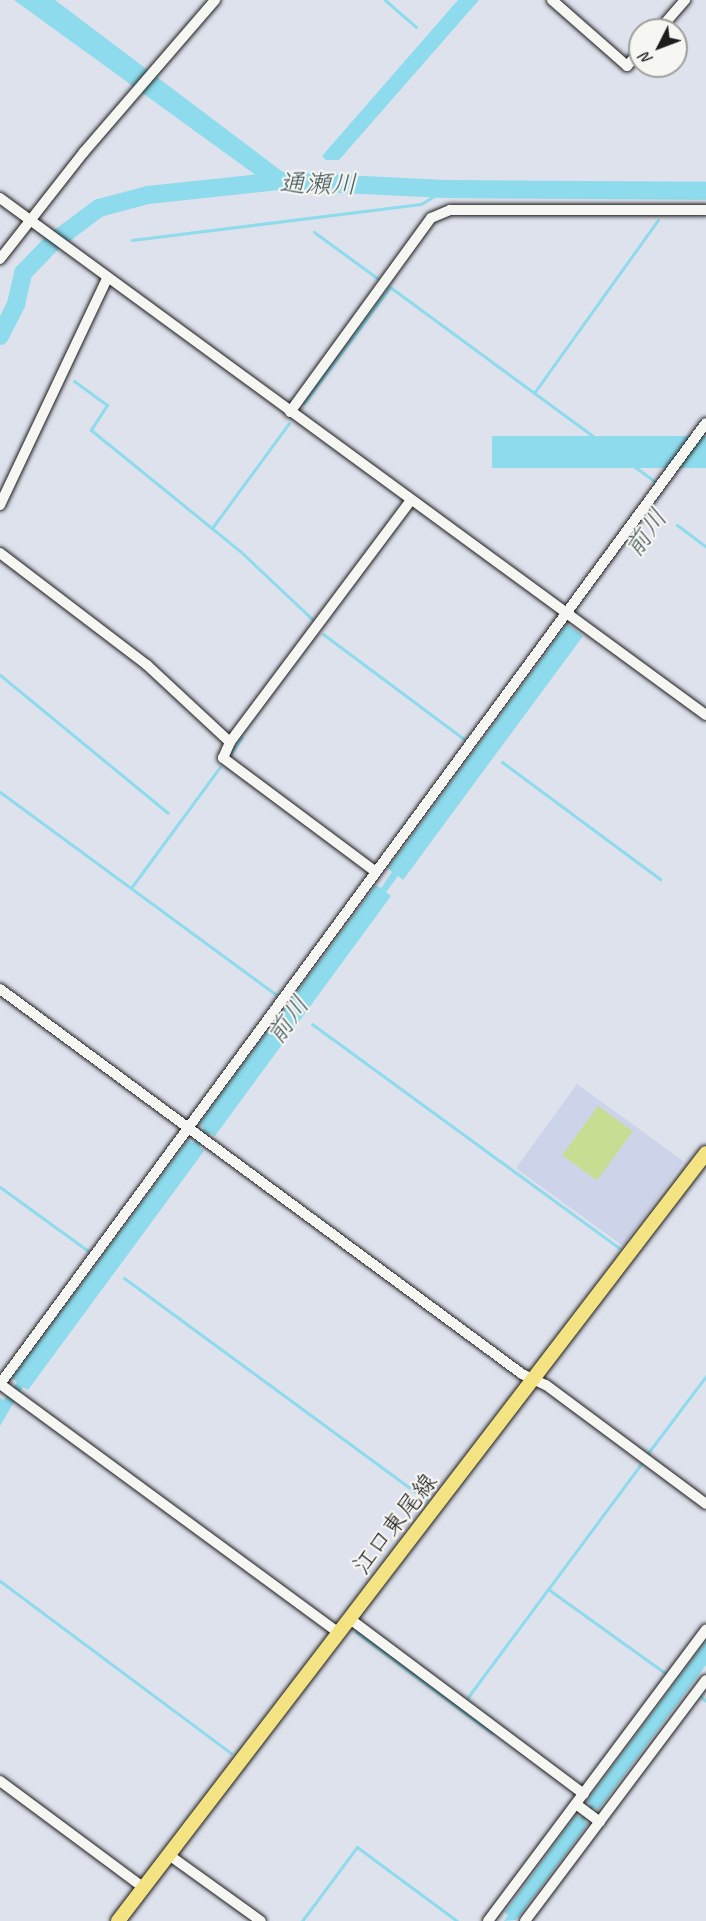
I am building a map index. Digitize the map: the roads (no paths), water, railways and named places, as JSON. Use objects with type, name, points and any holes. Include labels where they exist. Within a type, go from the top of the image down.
[{"type":"main road","name":"江口東尾線","points":[[118,1921],[706,1153]]},
{"type":"street","points":[[0,259],[28,220],[215,0]]},
{"type":"street","points":[[552,0],[628,65]]},
{"type":"street","points":[[669,18],[685,0]]},
{"type":"street","points":[[0,198],[706,715]]},
{"type":"street","points":[[290,412],[431,218],[450,210],[706,210]]},
{"type":"street","points":[[0,505],[108,277]]},
{"type":"street","points":[[339,1633],[5,1388],[197,1135],[376,872],[706,423]]},
{"type":"street","points":[[376,872],[223,758],[230,742],[411,500]]},
{"type":"street","points":[[0,553],[147,665],[230,742]]},
{"type":"street","points":[[0,989],[522,1374],[534,1379],[706,1504]]},
{"type":"street","points":[[350,1619],[584,1794],[588,1812],[525,1921]]},
{"type":"street","points":[[584,1794],[706,1630]]},
{"type":"street","points":[[493,1919],[706,1680]]},
{"type":"street","points":[[0,1781],[144,1888]]},
{"type":"street","points":[[169,1855],[261,1921]]},
{"type":"water","points":[[14,0],[55,0],[288,176],[257,176]]},
{"type":"water","points":[[458,0],[479,0],[339,160],[326,160],[322,156]]},
{"type":"water","points":[[492,436],[706,436],[706,468],[492,468]]},
{"type":"water","name":"前川","points":[[567,624],[583,636],[403,880],[398,876],[386,892],[391,896],[215,1136],[210,1133],[199,1147],[204,1151],[28,1390],[23,1387],[0,1426],[0,1398],[4,1400],[17,1382],[12,1378],[188,1140],[193,1143],[204,1128],[199,1124],[376,885],[381,888],[392,872],[388,868]]},
{"type":"water","points":[[706,1641],[706,1665],[598,1810],[594,1807],[584,1821],[588,1824],[516,1920],[504,1921],[508,1915],[505,1912],[576,1815],[580,1818],[591,1804],[587,1801]]},
{"type":"waterway","points":[[385,0],[416,27]]},
{"type":"waterway","name":"通瀬川","points":[[272,175],[280,181]]},
{"type":"waterway","name":"通瀬川","points":[[0,336],[16,304],[23,273],[52,243],[99,208],[148,195],[280,181],[446,189],[706,191]]},
{"type":"waterway","points":[[132,240],[421,204],[446,189]]},
{"type":"waterway","points":[[534,393],[658,220]]},
{"type":"waterway","points":[[314,232],[377,278]]},
{"type":"waterway","points":[[304,403],[390,287],[655,482]]},
{"type":"waterway","points":[[74,381],[107,405],[91,430],[240,551],[313,620]]},
{"type":"waterway","points":[[212,528],[289,423]]},
{"type":"waterway","name":"前川","points":[[677,525],[706,547]]},
{"type":"waterway","points":[[323,634],[464,739]]},
{"type":"waterway","points":[[0,675],[168,813]]},
{"type":"waterway","points":[[231,753],[242,737]]},
{"type":"waterway","points":[[502,762],[660,879]]},
{"type":"waterway","points":[[131,888],[220,767]]},
{"type":"waterway","name":"前川","points":[[0,792],[276,995]]},
{"type":"waterway","name":"前川","points":[[312,1024],[619,1248]]},
{"type":"waterway","points":[[0,1187],[88,1251]]},
{"type":"waterway","points":[[124,1278],[426,1500]]},
{"type":"waterway","points":[[648,1453],[706,1376]]},
{"type":"waterway","points":[[468,1697],[641,1464]]},
{"type":"waterway","points":[[0,1581],[231,1753]]},
{"type":"waterway","points":[[548,1589],[665,1673]]},
{"type":"waterway","points":[[356,1632],[492,1733]]},
{"type":"waterway","points":[[701,1697],[706,1701]]},
{"type":"waterway","points":[[302,1921],[357,1847],[457,1921]]}]
